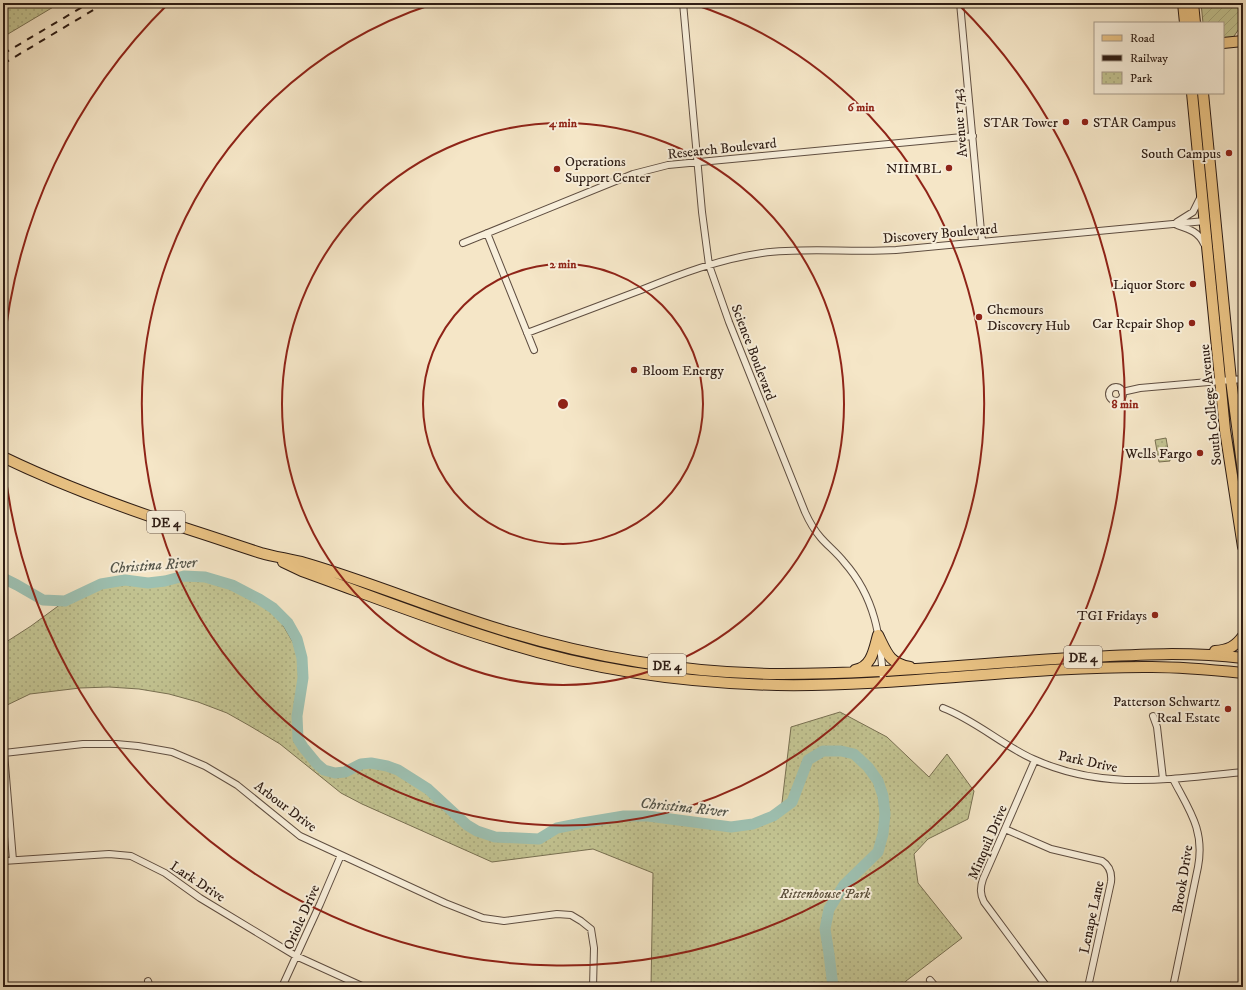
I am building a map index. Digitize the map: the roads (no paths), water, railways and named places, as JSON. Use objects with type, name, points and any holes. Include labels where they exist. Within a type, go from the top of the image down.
[{"type":"main road","points":[[1183,3],[1185,22]]},
{"type":"main road","points":[[1193,3],[1196,22]]},
{"type":"main road","points":[[1224,43],[1242,41]]},
{"type":"main road","name":"South College Avenue","points":[[1192,94],[1227,446],[1243,547]]},
{"type":"main road","name":"South College Avenue","points":[[1203,94],[1231,380],[1243,472]]},
{"type":"main road","name":"DE 4","points":[[3,457],[70,487],[167,522],[263,553],[304,563],[501,629],[604,656],[668,665],[733,672],[769,674],[924,669],[990,663],[1139,654],[1179,653],[1243,658]]},
{"type":"main road","name":"DE 4","points":[[263,553],[302,571],[491,638],[527,649],[588,664],[659,676],[743,684],[814,685],[1123,667],[1178,667],[1243,673]]},
{"type":"main road","points":[[878,635],[891,659],[903,665],[924,669]]},
{"type":"main road","points":[[837,673],[860,669],[867,664],[871,658],[878,635]]},
{"type":"main road","points":[[1179,653],[1224,650],[1236,645],[1243,636]]},
{"type":"main road","points":[[1219,671],[1243,680]]},
{"type":"street","name":"Science Boulevard","points":[[683,3],[709,265],[729,322],[805,512],[820,536],[844,561],[862,586],[872,611],[878,635],[883,682]]},
{"type":"street","name":"Avenue 1743","points":[[960,3],[982,242]]},
{"type":"street","points":[[1242,41],[1243,28]]},
{"type":"street","name":"Research Boulevard","points":[[463,243],[643,171],[668,165],[973,136]]},
{"type":"street","name":"Discovery Boulevard","points":[[1174,224],[1193,212],[1202,192]]},
{"type":"street","name":"Discovery Boulevard","points":[[527,333],[694,269],[750,255],[778,251],[878,251],[1205,221]]},
{"type":"street","name":"Discovery Boulevard","points":[[1174,224],[1196,232],[1208,252]]},
{"type":"street","points":[[487,233],[534,350]]},
{"type":"street","points":[[1122,392],[1140,388],[1243,379]]},
{"type":"street","name":"Park Drive","points":[[943,708],[960,716],[1035,760],[1068,771],[1101,778],[1135,781],[1243,772]]},
{"type":"street","points":[[1153,716],[1157,727],[1163,779]]},
{"type":"street","name":"Arbour Drive","points":[[13,860],[4,753],[83,744],[116,744],[172,752],[205,766],[237,785],[300,836],[445,903],[483,918],[504,921],[557,914],[571,915],[591,930],[594,948],[593,987]]},
{"type":"street","name":"Minquil Drive","points":[[1035,760],[983,879],[980,893],[984,902],[1047,987]]},
{"type":"street","name":"Brook Drive","points":[[1173,779],[1196,823],[1200,848],[1198,867],[1173,987]]},
{"type":"street","name":"Lenape Lane","points":[[1005,829],[1051,848],[1102,861],[1110,870],[1111,882],[1088,987]]},
{"type":"street","name":"Lark Drive","points":[[3,861],[109,854],[131,856],[165,873],[200,898],[296,956],[364,987]]},
{"type":"street","name":"Oriole Drive","points":[[282,987],[341,855]]},
{"type":"street","points":[[930,980],[936,987]]},
{"type":"waterway","name":"Christina River","points":[[3,578],[43,600],[65,601],[101,584],[125,580],[148,583],[165,581],[184,576],[205,577],[232,585],[259,599],[273,608],[288,623],[297,639],[302,658],[303,678],[297,716],[298,739],[317,764],[324,770],[335,773],[345,772],[361,764],[371,763],[398,770],[428,789],[467,825],[477,831],[495,837],[539,839],[557,828],[624,816],[648,816],[731,827],[753,824],[773,816],[792,802],[808,760],[823,751],[841,751],[854,754],[868,767],[878,781],[883,796],[885,814],[883,834],[878,852],[844,885],[829,909],[825,929],[833,987]]},
{"type":"railway","points":[[3,54],[89,3]]},
{"type":"railway","points":[[3,64],[105,3]]},
{"type":"place","name":"STAR Tower","points":[[1066,122]]},
{"type":"place","name":"STAR Campus","points":[[1085,122]]},
{"type":"place","name":"South Campus","points":[[1229,153]]},
{"type":"place","name":"NIIMBL","points":[[949,168]]},
{"type":"place","name":"Operations Support Center","points":[[557,169]]},
{"type":"place","name":"Liquor Store","points":[[1193,284]]},
{"type":"place","name":"Chemours Discovery Hub","points":[[979,317]]},
{"type":"place","name":"Car Repair Shop","points":[[1192,323]]},
{"type":"place","name":"Bloom Energy","points":[[634,370]]},
{"type":"place","name":"Wells Fargo","points":[[1200,453]]},
{"type":"place","name":"TGI Fridays","points":[[1155,615]]},
{"type":"place","name":"Patterson Schwartz Real Estate","points":[[1228,709]]},
{"type":"park label","name":"Rittenhouse Park","points":[[825,893]]}]
